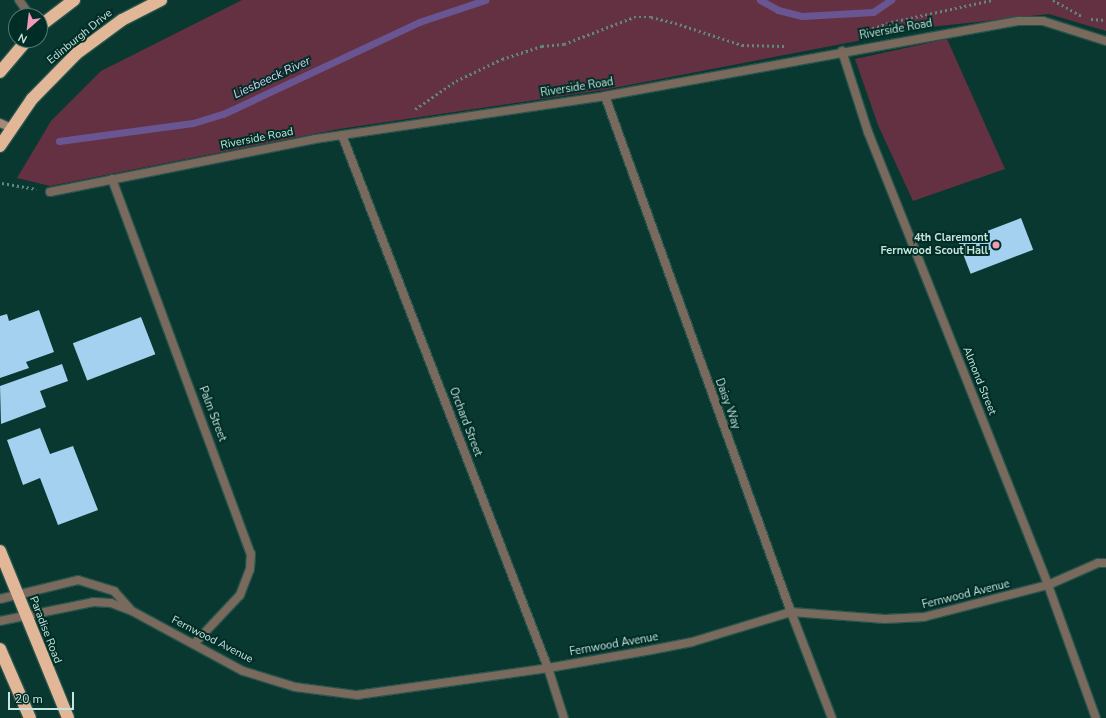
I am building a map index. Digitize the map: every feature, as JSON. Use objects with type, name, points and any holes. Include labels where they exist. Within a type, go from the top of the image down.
[{"type":"highway","points":[[48,20],[74,0]]},
{"type":"highway","name":"Edinburgh Drive","points":[[6,125],[76,54],[122,20],[161,0]]},
{"type":"highway","points":[[0,72],[20,48]]},
{"type":"highway","points":[[1,141],[6,125]]},
{"type":"highway","name":"Paradise Road","points":[[0,551],[68,718]]},
{"type":"highway","points":[[0,649],[30,718]]},
{"type":"street","name":"Riverside Road","points":[[50,192],[342,135],[605,96],[842,51],[1029,20],[1062,26],[1106,41]]},
{"type":"street","name":"Almond Street","points":[[842,51],[868,132],[1048,585],[1096,718]]},
{"type":"street","name":"Daisy Way","points":[[605,96],[791,612],[832,718]]},
{"type":"street","name":"Orchard Street","points":[[342,135],[548,668],[564,718]]},
{"type":"street","name":"Palm Street","points":[[112,180],[251,554],[250,569],[240,595],[194,644]]},
{"type":"street","name":"Fernwood Avenue","points":[[0,621],[25,614],[93,602],[111,603],[132,611],[243,671],[295,687],[357,694],[548,668],[692,642],[791,612],[886,619],[924,617],[1048,585],[1098,563],[1106,563]]},
{"type":"street","name":"Fernwood Avenue","points":[[0,599],[78,580],[114,591],[132,611]]},
{"type":"path","points":[[852,35],[896,21],[992,0]]},
{"type":"path","points":[[1053,0],[1088,18],[1106,20]]},
{"type":"path","points":[[395,126],[429,98],[502,59],[542,46],[564,44],[634,17],[663,20],[742,45],[787,46]]},
{"type":"path","points":[[2,183],[50,192]]},
{"type":"shaded area","points":[[242,0],[1106,0],[1106,31],[1049,14],[930,27],[603,90],[339,129],[50,186],[17,178],[51,121],[101,71]]},
{"type":"shaded area","points":[[947,39],[1005,169],[913,201],[878,125],[855,59]]},
{"type":"building","name":"4th Claremont Fernwood Scout Hall","points":[[1021,218],[1033,250],[971,274],[958,242]]},
{"type":"building","points":[[39,310],[54,352],[26,362],[29,368],[0,378],[0,316],[7,314],[9,321]]},
{"type":"building","points":[[141,317],[155,354],[87,381],[73,343]]},
{"type":"building","points":[[62,364],[68,381],[40,391],[46,407],[1,424],[0,386]]},
{"type":"building","points":[[40,428],[50,454],[73,446],[98,510],[58,525],[40,478],[23,485],[7,440]]},
{"type":"waterway","name":"Liesbeeck River","points":[[59,141],[193,123],[223,114],[419,22],[485,0]]},
{"type":"waterway","name":"Liesbeeck River","points":[[760,0],[778,10],[802,16],[873,12],[891,0]]},
{"type":"place","name":"4th Claremont Fernwood Scout Hall","points":[[996,245]]}]
